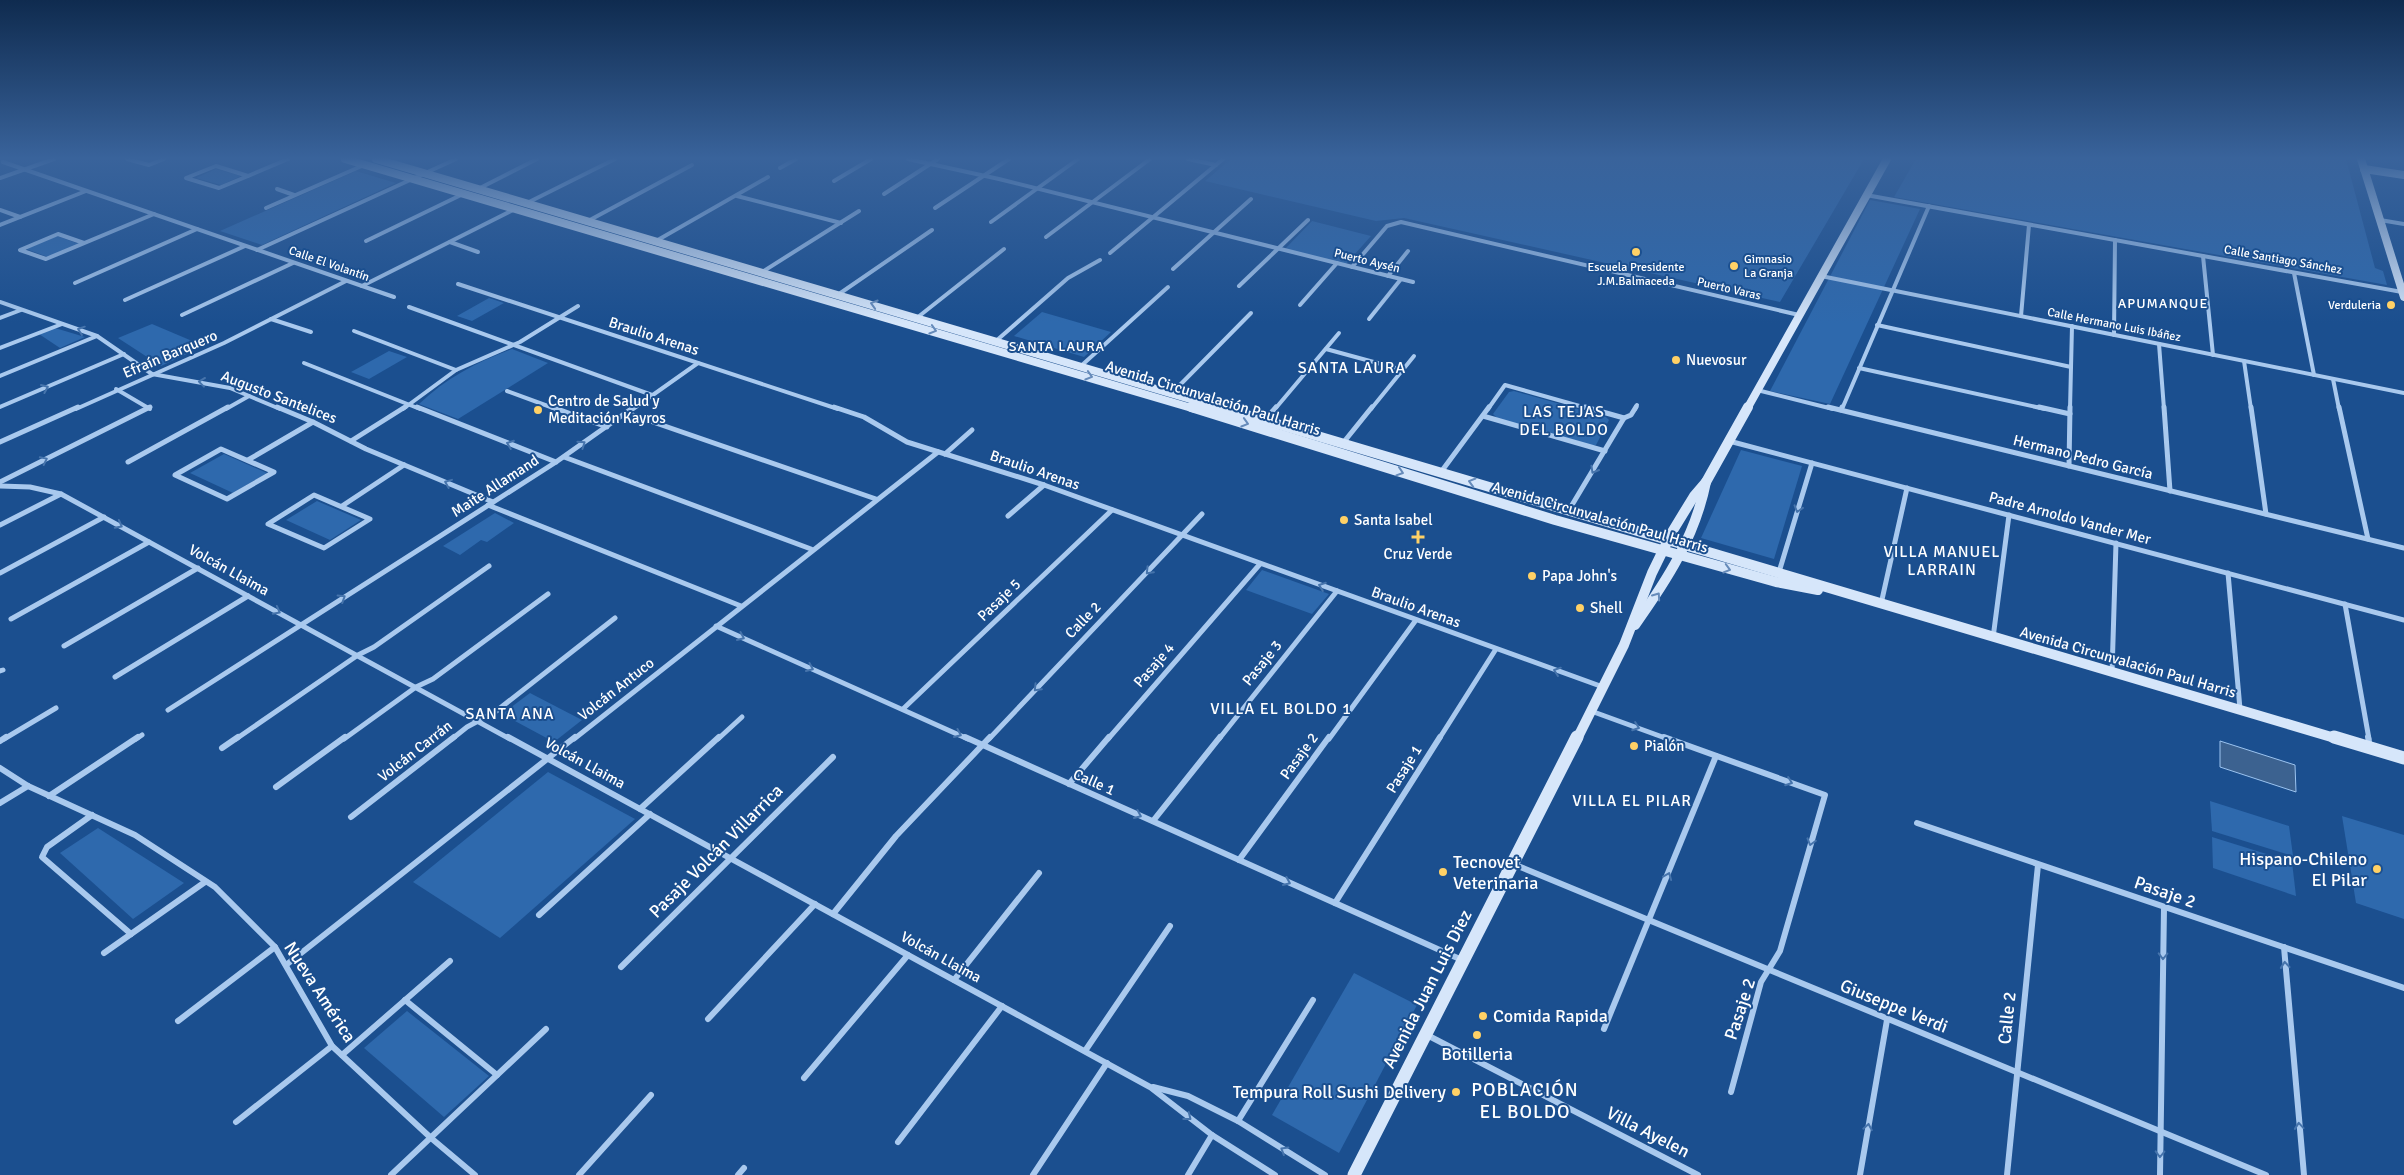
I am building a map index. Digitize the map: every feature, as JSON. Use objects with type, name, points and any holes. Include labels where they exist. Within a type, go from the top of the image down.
[{"type":"main road","name":"Avenida Circunvalación Paul Harris","points":[[534,214],[1033,360],[1317,445],[1454,490],[1680,556],[1776,582],[1844,594]]},
{"type":"main road","name":"Avenida Circunvalación Paul Harris","points":[[564,214],[1685,544],[1881,605],[2404,758]]},
{"type":"main road","name":"Avenida Juan Luis Diez","points":[[1354,1175],[1424,1034],[1603,687],[1629,633],[1644,592],[1664,551],[1694,496],[1706,482],[1855,214]]},
{"type":"main road","points":[[2378,214],[2403,295]]},
{"type":"main road","name":"Avenida Juan Luis Diez","points":[[1629,633],[1666,583],[1680,556],[1703,500],[1706,482]]},
{"type":"street","points":[[11,214],[20,217]]},
{"type":"street","points":[[0,225],[28,214]]},
{"type":"street","points":[[84,243],[58,234],[20,250],[46,259],[154,214]]},
{"type":"street","name":"Calle El Volantín","points":[[154,214],[394,297]]},
{"type":"street","points":[[257,250],[336,214]]},
{"type":"street","points":[[366,241],[421,214]]},
{"type":"street","points":[[362,286],[507,214]]},
{"type":"street","points":[[588,221],[601,214]]},
{"type":"street","points":[[656,241],[704,214]]},
{"type":"street","points":[[805,214],[841,223]]},
{"type":"street","points":[[762,272],[855,214]]},
{"type":"street","points":[[991,222],[1003,214]]},
{"type":"street","points":[[1046,237],[1076,214]]},
{"type":"street","name":"Puerto Aysén","points":[[1137,214],[1413,282]]},
{"type":"street","points":[[1110,253],[1158,214]]},
{"type":"street","points":[[1173,269],[1234,214]]},
{"type":"street","points":[[1841,410],[1926,214]]},
{"type":"street","name":"Calle Santiago Sánchez","points":[[1973,214],[2294,272],[2403,295]]},
{"type":"street","points":[[1239,286],[1308,220]]},
{"type":"street","points":[[2380,220],[2404,224]]},
{"type":"street","name":"Puerto Varas","points":[[1352,267],[1387,226],[1391,223],[1401,222],[1799,315]]},
{"type":"street","points":[[2021,316],[2029,224]]},
{"type":"street","points":[[75,282],[198,229]]},
{"type":"street","points":[[840,294],[932,230]]},
{"type":"street","points":[[2114,335],[2115,240]]},
{"type":"street","points":[[450,242],[478,252]]},
{"type":"street","points":[[124,300],[245,246]]},
{"type":"street","points":[[918,317],[1004,249]]},
{"type":"street","points":[[1388,276],[1408,251]]},
{"type":"street","points":[[2203,256],[2213,355]]},
{"type":"street","points":[[996,341],[1068,278],[1100,260]]},
{"type":"street","points":[[182,315],[293,263]]},
{"type":"street","points":[[1300,305],[1337,264]]},
{"type":"street","points":[[2294,272],[2314,375]]},
{"type":"street","name":"Calle Hermano Luis Ibáñez","points":[[1821,276],[2404,393]]},
{"type":"street","points":[[1368,319],[1401,279]]},
{"type":"street","name":"Efraín Barquero","points":[[0,442],[116,389],[224,343],[346,281]]},
{"type":"street","name":"Braulio Arenas","points":[[458,284],[864,417],[900,439],[1044,485],[1603,687]]},
{"type":"street","points":[[1081,366],[1168,287]]},
{"type":"street","name":"Augusto Santelices","points":[[0,302],[97,336],[152,374],[222,386],[248,396],[314,422],[351,441],[491,504],[741,606]]},
{"type":"street","points":[[351,441],[409,405],[430,387],[456,370],[513,345],[578,306]]},
{"type":"street","points":[[408,307],[652,395]]},
{"type":"street","points":[[0,318],[21,310]]},
{"type":"street","points":[[1172,392],[1252,313]]},
{"type":"street","points":[[271,320],[311,332]]},
{"type":"street","points":[[0,348],[63,324]]},
{"type":"street","points":[[1877,325],[2071,367]]},
{"type":"street","points":[[2069,466],[2072,326]]},
{"type":"street","points":[[354,331],[456,370]]},
{"type":"street","points":[[1264,420],[1339,333]]},
{"type":"street","points":[[0,376],[97,336]]},
{"type":"street","points":[[2160,344],[2170,491]]},
{"type":"street","points":[[1326,349],[1403,370]]},
{"type":"street","points":[[0,406],[124,354]]},
{"type":"street","points":[[1342,444],[1414,356]]},
{"type":"street","points":[[2244,361],[2266,514]]},
{"type":"street","points":[[304,363],[404,400],[409,405],[556,462]]},
{"type":"street","name":"Maite Allamand","points":[[168,710],[564,457],[698,363]]},
{"type":"street","points":[[1859,368],[2070,414]]},
{"type":"street","points":[[2333,379],[2368,539]]},
{"type":"street","points":[[1441,473],[1505,385],[1624,418]]},
{"type":"street","points":[[0,482],[151,408],[116,389]]},
{"type":"street","name":"Hermano Pedro García","points":[[1757,390],[2404,548]]},
{"type":"street","points":[[507,391],[607,426]]},
{"type":"street","points":[[128,462],[248,396]]},
{"type":"street","points":[[1568,511],[1624,418],[1631,415],[1637,405]]},
{"type":"street","points":[[627,412],[876,499]]},
{"type":"street","points":[[1483,416],[1605,451]]},
{"type":"street","points":[[248,460],[314,422]]},
{"type":"street","points":[[945,454],[972,430]]},
{"type":"street","name":"Padre Arnoldo Vander Mer","points":[[1729,440],[2404,620]]},
{"type":"street","points":[[221,449],[248,460],[274,472],[227,499],[174,475],[221,449]]},
{"type":"street","name":"Volcán Antuco","points":[[286,965],[811,549],[938,452]]},
{"type":"street","points":[[564,457],[811,549]]},
{"type":"street","points":[[1779,572],[1812,463]]},
{"type":"street","points":[[342,506],[404,465]]},
{"type":"street","points":[[1008,516],[1044,485]]},
{"type":"street","name":"Volcán Llaima","points":[[0,486],[30,487],[61,494],[104,517],[1150,1086],[1212,1135],[1275,1175]]},
{"type":"street","points":[[1881,605],[1907,488]]},
{"type":"street","points":[[0,525],[61,494]]},
{"type":"street","points":[[314,495],[342,506],[370,519],[324,548],[268,524],[314,495]]},
{"type":"street","name":"Pasaje 5","points":[[902,709],[1112,510]]},
{"type":"street","name":"Calle 2","points":[[833,914],[896,836],[1202,514]]},
{"type":"street","points":[[1993,638],[2009,515]]},
{"type":"street","points":[[0,573],[104,517]]},
{"type":"street","points":[[11,619],[149,542]]},
{"type":"street","points":[[2112,673],[2116,543]]},
{"type":"street","name":"Pasaje 4","points":[[1069,784],[1260,564]]},
{"type":"street","points":[[222,748],[374,647],[489,566]]},
{"type":"street","points":[[64,646],[198,568]]},
{"type":"street","points":[[2228,573],[2240,710]]},
{"type":"street","name":"Pasaje 3","points":[[1153,822],[1337,591]]},
{"type":"street","points":[[276,787],[416,687],[433,679],[548,594]]},
{"type":"street","points":[[116,677],[248,596]]},
{"type":"street","points":[[2345,604],[2370,748]]},
{"type":"street","name":"Volcán Carrán","points":[[351,817],[467,727],[495,712],[615,618]]},
{"type":"street","name":"Pasaje 2","points":[[1239,860],[1416,620]]},
{"type":"street","name":"Calle 1","points":[[716,626],[1462,961]]},
{"type":"street","name":"Pasaje 1","points":[[1335,903],[1496,649]]},
{"type":"street","points":[[0,742],[56,708]]},
{"type":"street","points":[[1590,710],[1716,756],[1650,922],[1604,1029]]},
{"type":"street","points":[[640,809],[742,717]]},
{"type":"street","points":[[49,796],[142,735]]},
{"type":"street","name":"Pasaje Volcán Villarrica","points":[[621,967],[833,756]]},
{"type":"street","name":"Pasaje 2","points":[[1716,756],[1825,795],[1780,951],[1770,971],[1761,982],[1730,1092]]},
{"type":"street","name":"Nueva América","points":[[0,768],[28,786],[135,835],[214,887],[274,947],[332,1046],[431,1138],[475,1175]]},
{"type":"street","points":[[0,804],[28,786]]},
{"type":"street","points":[[539,914],[650,814]]},
{"type":"street","points":[[92,815],[46,846],[42,854],[43,859],[131,934]]},
{"type":"street","name":"Pasaje 2","points":[[1917,823],[2404,988]]},
{"type":"street","name":"Giuseppe Verdi","points":[[1512,864],[2266,1175]]},
{"type":"street","name":"Calle 2","points":[[2007,1175],[2038,865]]},
{"type":"street","points":[[954,980],[1039,873]]},
{"type":"street","points":[[104,953],[205,882]]},
{"type":"street","points":[[708,1019],[815,904]]},
{"type":"street","points":[[2160,1175],[2164,908]]},
{"type":"street","points":[[1085,1051],[1170,926]]},
{"type":"street","points":[[178,1021],[274,947]]},
{"type":"street","points":[[2284,947],[2304,1175]]},
{"type":"street","points":[[804,1078],[908,955]]},
{"type":"street","points":[[342,1055],[450,961]]},
{"type":"street","points":[[405,1000],[497,1075]]},
{"type":"street","points":[[1238,1121],[1313,1000]]},
{"type":"street","points":[[898,1142],[1002,1006]]},
{"type":"street","points":[[1860,1175],[1888,1020]]},
{"type":"street","points":[[392,1175],[546,1029]]},
{"type":"street","name":"Villa Ayelen","points":[[1424,1034],[1698,1175]]},
{"type":"street","points":[[236,1122],[332,1046]]},
{"type":"street","points":[[1033,1175],[1108,1063]]},
{"type":"street","name":"Volcán Llaima","points":[[1150,1086],[1188,1096],[1238,1121],[1325,1175]]},
{"type":"street","points":[[579,1175],[651,1095]]},
{"type":"street","points":[[1188,1175],[1212,1135]]},
{"type":"street","points":[[738,1175],[744,1168]]},
{"type":"shaded area","points":[[259,214],[329,214],[262,245],[220,231]]},
{"type":"shaded area","points":[[1345,214],[1832,214],[1780,302],[1404,218],[1376,221]]},
{"type":"shaded area","points":[[1863,214],[1918,214],[1830,404],[1770,391]]},
{"type":"shaded area","points":[[1988,214],[2361,214],[2375,268],[2383,271],[2387,285]]},
{"type":"shaded area","points":[[1312,221],[1371,236],[1346,264],[1285,249]]},
{"type":"shaded area","points":[[57,236],[79,244],[48,257],[26,249]]},
{"type":"shaded area","points":[[489,298],[504,303],[472,321],[457,316]]},
{"type":"shaded area","points":[[1042,312],[1111,332],[1084,357],[1014,336]]},
{"type":"shaded area","points":[[152,324],[204,346],[161,366],[118,338]]},
{"type":"shaded area","points":[[55,328],[85,337],[60,348],[39,334]]},
{"type":"shaded area","points":[[512,349],[548,363],[458,419],[419,404],[451,379],[487,359]]},
{"type":"shaded area","points":[[389,351],[407,357],[369,379],[351,372]]},
{"type":"shaded area","points":[[1514,391],[1606,417],[1609,420],[1596,445],[1588,445],[1498,419],[1493,414],[1509,392]]},
{"type":"shaded area","points":[[1741,450],[1802,466],[1774,559],[1701,538]]},
{"type":"shaded area","points":[[224,454],[267,473],[233,493],[190,473]]},
{"type":"shaded area","points":[[317,501],[361,520],[330,540],[286,520]]},
{"type":"shaded area","points":[[495,513],[514,523],[487,542],[481,540],[460,555],[443,546]]},
{"type":"shaded area","points":[[1262,570],[1329,594],[1312,614],[1246,590]]},
{"type":"shaded area","points":[[530,693],[582,720],[554,742],[502,714]]},
{"type":"shaded area","points":[[2220,741],[2295,765],[2296,792],[2220,767]]},
{"type":"shaded area","points":[[548,772],[635,819],[500,938],[413,882]]},
{"type":"shaded area","points":[[2210,801],[2289,826],[2293,856],[2212,831]]},
{"type":"shaded area","name":"Hispano-Chileno El Pilar","points":[[2342,816],[2404,835],[2404,919],[2356,903]]},
{"type":"shaded area","points":[[98,828],[184,883],[133,919],[60,853]]},
{"type":"shaded area","points":[[2212,837],[2292,862],[2296,896],[2213,868]]},
{"type":"shaded area","points":[[1354,973],[1417,1005],[1339,1153],[1272,1115]]},
{"type":"shaded area","points":[[407,1011],[489,1076],[444,1117],[364,1048]]},
{"type":"place","name":"Escuela Presidente J.M.Balmaceda","points":[[1636,252]]},
{"type":"place","name":"Gimnasio La Granja","points":[[1734,266]]},
{"type":"place","name":"Verduleria","points":[[2391,305]]},
{"type":"place","name":"Nuevosur","points":[[1676,360]]},
{"type":"place","name":"Centro de Salud y Meditación Kayros","points":[[538,410]]},
{"type":"place","name":"Santa Isabel","points":[[1344,520]]},
{"type":"place","name":"Cruz Verde","points":[[1418,537]]},
{"type":"place","name":"Papa John's","points":[[1532,576]]},
{"type":"place","name":"Shell","points":[[1580,608]]},
{"type":"place","name":"Pialón","points":[[1634,746]]},
{"type":"place","name":"Hispano-Chileno El Pilar","points":[[2377,869]]},
{"type":"place","name":"Tecnovet Veterinaria","points":[[1443,872]]},
{"type":"place","name":"Comida Rapida","points":[[1483,1016]]},
{"type":"place","name":"Botilleria","points":[[1477,1035]]},
{"type":"place","name":"Tempura Roll Sushi Delivery","points":[[1456,1092]]},
{"type":"district","name":"APUMANQUE","points":[[2163,303]]},
{"type":"district","name":"SANTA LAURA","points":[[1057,346]]},
{"type":"district","name":"SANTA LAURA","points":[[1352,368]]},
{"type":"district","name":"LAS TEJAS DEL BOLDO","points":[[1564,421]]},
{"type":"district","name":"VILLA MANUEL LARRAIN","points":[[1942,561]]},
{"type":"district","name":"VILLA EL BOLDO 1","points":[[1281,709]]},
{"type":"district","name":"SANTA ANA","points":[[510,714]]},
{"type":"district","name":"VILLA EL PILAR","points":[[1632,801]]},
{"type":"district","name":"POBLACIÓN EL BOLDO","points":[[1525,1101]]}]
